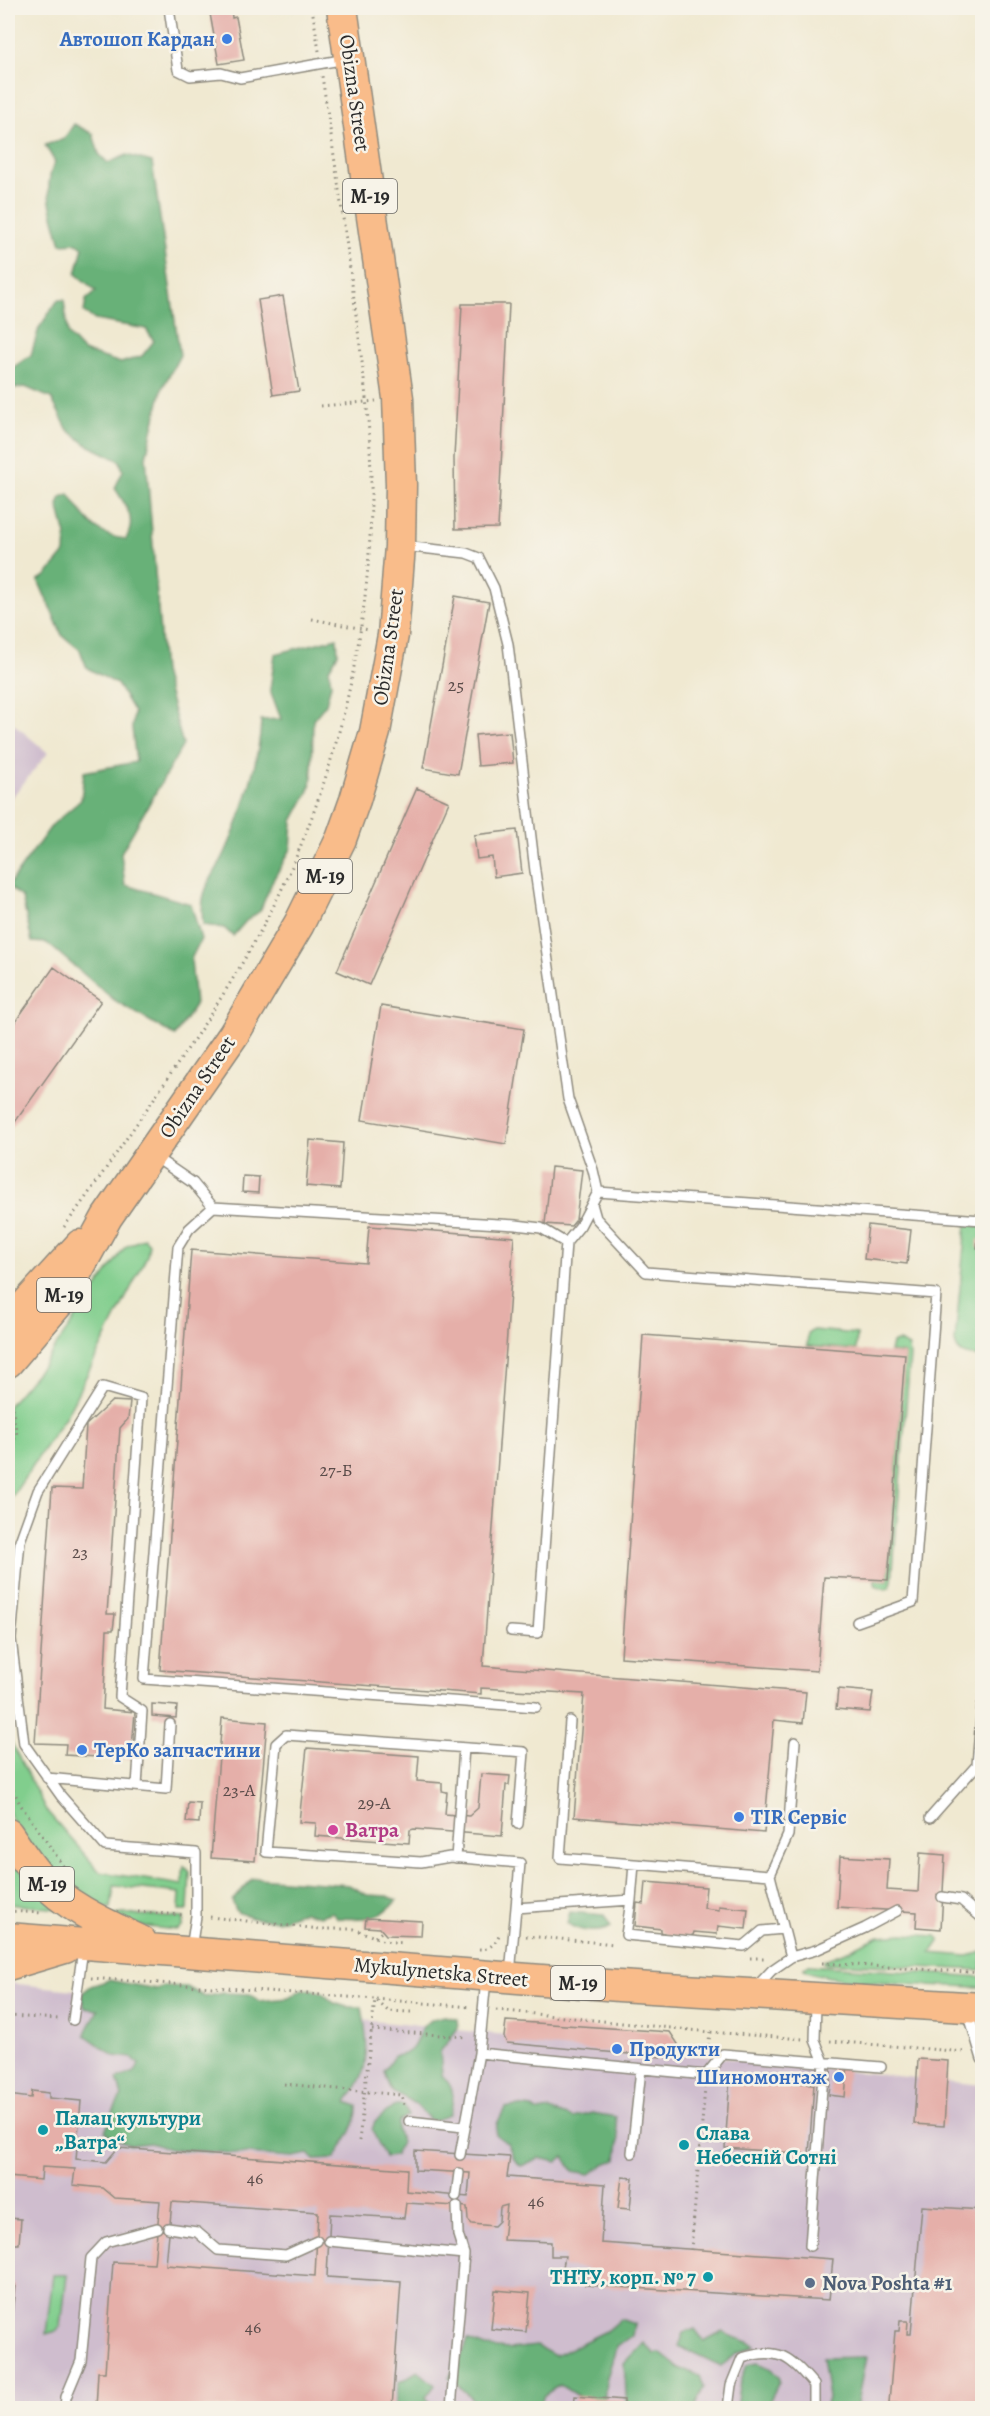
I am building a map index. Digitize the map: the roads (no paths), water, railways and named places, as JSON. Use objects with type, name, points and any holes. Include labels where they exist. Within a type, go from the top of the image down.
[{"type":"highway","name":"Obizna Street","points":[[107,1217],[234,1034],[324,877],[341,839],[366,766],[386,684],[393,635],[400,546],[401,485],[398,398],[351,58],[342,8]]},
{"type":"highway","name":"М-19","points":[[8,1324],[43,1283],[107,1217]]},
{"type":"highway","name":"М-19","points":[[8,1362],[62,1299],[107,1217]]},
{"type":"highway","name":"М-19","points":[[8,1834],[42,1880],[62,1896],[98,1921],[157,1949]]},
{"type":"highway","name":"Mykulynetska Street","points":[[8,1938],[498,1976],[974,2007]]},
{"type":"highway","points":[[8,1965],[82,1943]]},
{"type":"lane","points":[[169,8],[178,70],[190,76],[221,73],[240,78],[351,58]]},
{"type":"lane","points":[[400,546],[466,553],[479,558],[494,588],[508,644],[535,871],[568,1099],[593,1170],[598,1192],[580,1226],[566,1243],[538,1633],[511,1631]]},
{"type":"lane","points":[[152,1154],[192,1183],[213,1208]]},
{"type":"lane","points":[[598,1192],[982,1220]]},
{"type":"lane","points":[[592,1204],[596,1218],[646,1272],[936,1294],[913,1602],[857,1623]]},
{"type":"lane","points":[[536,1707],[144,1679],[178,1247],[189,1229],[213,1208],[516,1225],[541,1228],[566,1243]]},
{"type":"lane","points":[[137,1786],[142,1711],[120,1697],[141,1398],[103,1387],[38,1491],[20,1542],[11,1640],[24,1744],[47,1778],[105,1846],[196,1853],[196,1916],[191,1952]]},
{"type":"lane","points":[[930,1818],[977,1765],[982,1705]]},
{"type":"lane","points":[[570,1720],[560,1858],[770,1875]]},
{"type":"lane","points":[[47,1778],[166,1789],[170,1724]]},
{"type":"lane","points":[[460,2155],[481,2038],[498,1976],[514,1935],[520,1863],[456,1858],[421,1862],[266,1852],[276,1744],[286,1735],[524,1752],[518,1824]]},
{"type":"lane","points":[[791,1957],[770,1875],[788,1835],[795,1742]]},
{"type":"lane","points":[[456,1858],[464,1748]]},
{"type":"lane","points":[[633,1864],[626,1935],[744,1946],[762,1931],[783,1929]]},
{"type":"lane","points":[[942,1897],[961,1900],[982,1918]]},
{"type":"lane","points":[[516,1908],[631,1900]]},
{"type":"lane","points":[[750,1992],[772,1970],[791,1957],[816,1950],[897,1911]]},
{"type":"lane","points":[[73,2020],[82,1943]]},
{"type":"lane","points":[[810,2246],[824,2062],[815,2040],[816,1997]]},
{"type":"lane","points":[[974,2007],[982,2059]]},
{"type":"lane","points":[[479,2053],[706,2075],[723,2054],[880,2067]]},
{"type":"lane","points":[[632,2153],[641,2069]]},
{"type":"lane","points":[[409,2121],[464,2127]]},
{"type":"lane","points":[[451,2409],[464,2254],[458,2235],[456,2201],[459,2173]]},
{"type":"lane","points":[[65,2409],[66,2397],[81,2361],[91,2258],[106,2242],[157,2228]]},
{"type":"lane","points":[[168,2228],[197,2232],[218,2250],[286,2255],[317,2241]]},
{"type":"lane","points":[[329,2241],[464,2254]]},
{"type":"lane","points":[[728,2409],[731,2385],[742,2358],[762,2352],[773,2353],[795,2363],[814,2385],[814,2409]]},
{"type":"place","name":"Автошоп Кардан","points":[[227,39]]},
{"type":"place","name":"ТерКо запчастини","points":[[82,1750]]},
{"type":"place","name":"TIR Сервіс","points":[[739,1817]]},
{"type":"place","name":"Ватра","points":[[333,1830]]},
{"type":"place","name":"Продукти","points":[[617,2049]]},
{"type":"place","name":"Шиномонтаж","points":[[839,2077]]},
{"type":"place","name":"Палац культури „Ватра“","points":[[43,2130]]},
{"type":"place","name":"Слава Небесній Сотні","points":[[684,2145]]},
{"type":"place","name":"ТНТУ, корп. № 7","points":[[708,2277]]},
{"type":"place","name":"Nova Poshta #1","points":[[810,2283]]}]
